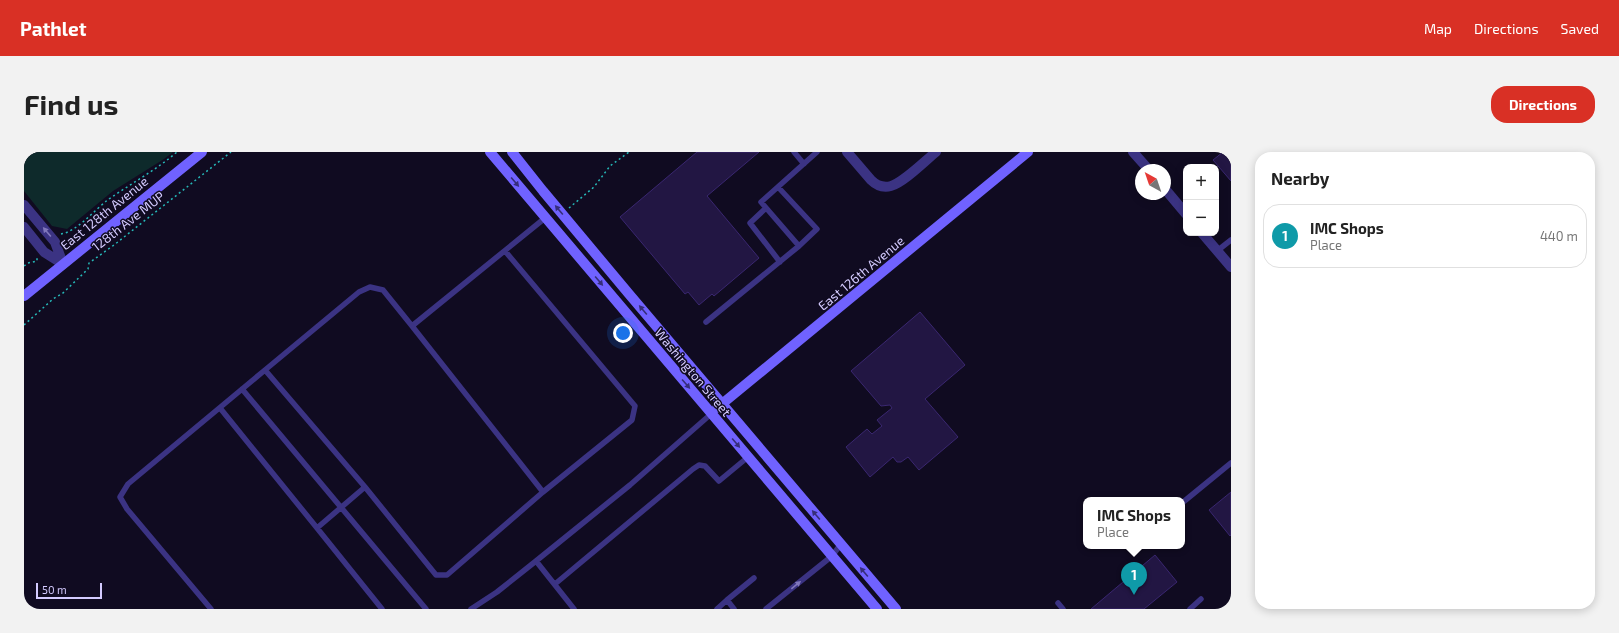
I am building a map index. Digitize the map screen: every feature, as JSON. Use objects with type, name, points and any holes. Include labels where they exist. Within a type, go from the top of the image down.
[{"type":"main road","name":"East 128th Avenue","points":[[24,296],[202,152]]},
{"type":"main road","name":"Washington Street","points":[[490,152],[877,609]]},
{"type":"main road","name":"Washington Street","points":[[512,152],[543,191],[896,609]]},
{"type":"main road","name":"East 126th Avenue","points":[[711,414],[1028,152]]},
{"type":"street","points":[[847,152],[870,180],[875,184],[886,186],[898,183],[936,152]]},
{"type":"street","points":[[1133,152],[1144,164]]},
{"type":"street","points":[[1171,196],[1183,210]]},
{"type":"street","points":[[24,204],[55,242],[63,264]]},
{"type":"street","points":[[24,227],[44,252],[63,264]]},
{"type":"street","points":[[1204,236],[1231,267]]},
{"type":"lane","points":[[794,152],[804,164]]},
{"type":"lane","points":[[799,246],[761,202],[817,152]]},
{"type":"lane","points":[[706,322],[780,262],[817,229],[778,187]]},
{"type":"lane","points":[[766,208],[750,223],[780,262]]},
{"type":"lane","points":[[412,326],[545,218]]},
{"type":"lane","points":[[1217,251],[1231,240]]},
{"type":"lane","points":[[265,370],[365,487],[436,575],[447,575],[544,492],[632,420],[635,406],[506,251]]},
{"type":"lane","points":[[211,609],[127,509],[120,497],[128,484],[359,292],[370,287],[382,290],[544,492]]},
{"type":"lane","points":[[242,390],[426,609]]},
{"type":"lane","points":[[220,408],[382,609]]},
{"type":"lane","points":[[471,609],[497,592],[630,485],[711,414]]},
{"type":"lane","points":[[555,584],[693,468],[699,465],[705,466],[719,481],[748,457]]},
{"type":"lane","points":[[1185,501],[1231,463]]},
{"type":"lane","points":[[317,528],[365,487]]},
{"type":"lane","points":[[766,609],[832,556],[841,544]]},
{"type":"lane","points":[[536,561],[574,609]]},
{"type":"lane","points":[[717,609],[754,578]]},
{"type":"lane","points":[[1190,609],[1201,599]]},
{"type":"lane","points":[[727,600],[734,609]]},
{"type":"lane","points":[[1058,603],[1063,609]]},
{"type":"path","name":"128th Ave MUP","points":[[60,235],[69,232],[108,199],[163,164],[177,152]]},
{"type":"path","name":"128th Ave MUP","points":[[24,324],[53,299],[64,293],[88,269],[89,263],[114,245],[231,152]]},
{"type":"path","points":[[570,208],[594,187],[610,166],[629,152]]},
{"type":"path","points":[[24,266],[28,263],[37,261],[38,258]]},
{"type":"green space","points":[[24,152],[173,152],[113,191],[67,229],[52,226],[24,191]]},
{"type":"building","points":[[697,152],[759,152],[707,196],[759,258],[714,296],[712,294],[699,305],[688,292],[685,294],[620,217]]},
{"type":"building","points":[[1223,152],[1229,152],[1231,154],[1231,181],[1219,167],[1219,164],[1216,164],[1213,160]]},
{"type":"building","points":[[920,312],[965,365],[925,399],[958,437],[919,470],[908,457],[901,462],[897,462],[893,457],[870,477],[846,447],[867,429],[872,434],[882,426],[877,420],[892,408],[890,405],[881,406],[851,371]]},
{"type":"building","points":[[1231,492],[1231,535],[1230,536],[1209,510]]},
{"type":"building","points":[[1155,555],[1177,582],[1144,609],[1091,609]]},
{"type":"place","name":"IMC Shops","points":[[1134,595]]}]
